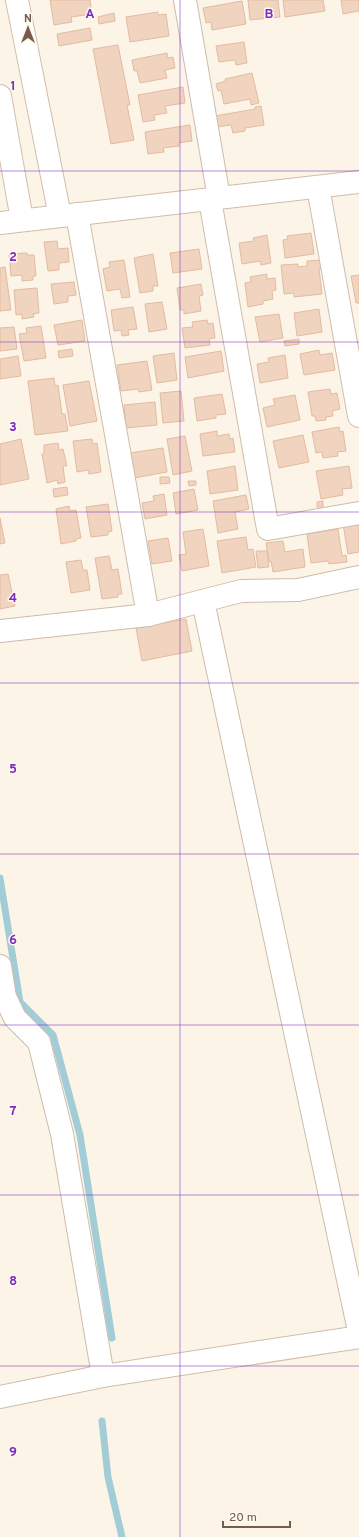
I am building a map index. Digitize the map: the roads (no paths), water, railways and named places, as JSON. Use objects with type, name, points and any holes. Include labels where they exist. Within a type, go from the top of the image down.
[{"type":"street","points":[[17,0],[69,215],[148,615]]},
{"type":"street","points":[[185,0],[215,199],[268,529],[359,513]]},
{"type":"street","points":[[0,96],[22,220]]},
{"type":"street","points":[[0,223],[359,182]]},
{"type":"street","points":[[318,186],[359,416]]},
{"type":"street","points":[[0,631],[148,615],[241,591],[298,590],[359,577]]},
{"type":"street","points":[[203,601],[359,1332]]},
{"type":"street","points":[[0,966],[5,997],[15,1018],[38,1042],[60,1126],[103,1376]]},
{"type":"street","points":[[0,1397],[103,1376],[359,1337]]},
{"type":"waterway","points":[[0,878],[20,1002],[53,1035],[80,1135],[112,1338]]},
{"type":"waterway","points":[[102,1421],[108,1477],[122,1537]]}]
